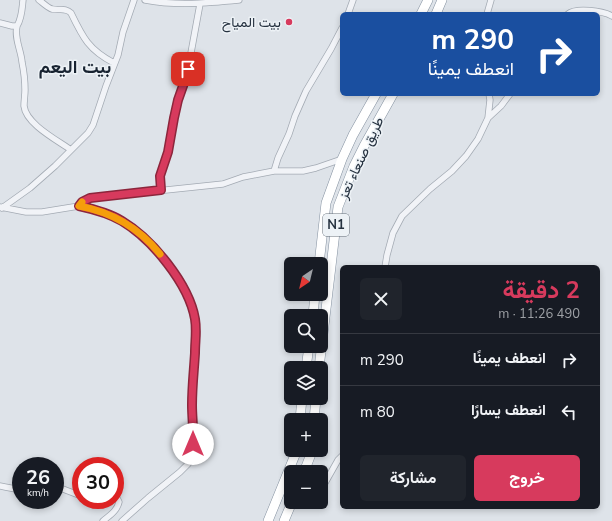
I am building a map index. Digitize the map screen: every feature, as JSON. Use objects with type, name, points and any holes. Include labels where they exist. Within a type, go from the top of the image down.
[{"type":"highway","points":[[422,12],[428,0]]},
{"type":"highway","points":[[437,12],[442,0]]},
{"type":"highway","name":"طريق صنعاء تعز","points":[[320,257],[326,203],[342,159],[353,135],[375,96]]},
{"type":"highway","name":"طريق صنعاء تعز","points":[[320,361],[338,207],[354,166],[392,96]]},
{"type":"highway","points":[[342,159],[354,166]]},
{"type":"highway","points":[[268,521],[294,457]]},
{"type":"highway","points":[[284,521],[289,509]]},
{"type":"street","points":[[23,0],[16,31],[25,80],[24,105],[31,119],[40,128],[71,150]]},
{"type":"street","points":[[39,0],[52,9],[64,9],[68,11],[85,41],[94,50],[114,63]]},
{"type":"street","points":[[1,208],[30,188],[56,166],[88,133],[93,125],[118,55],[134,0]]},
{"type":"street","points":[[145,0],[200,4],[239,0]]},
{"type":"street","points":[[349,12],[353,0]]},
{"type":"street","points":[[488,12],[491,0]]},
{"type":"street","points":[[161,190],[160,176],[168,152],[178,100],[188,69],[200,4]]},
{"type":"street","points":[[571,12],[587,10],[599,12]]},
{"type":"street","points":[[600,12],[612,16]]},
{"type":"street","points":[[0,23],[17,26]]},
{"type":"street","points":[[274,170],[306,90],[340,32]]},
{"type":"street","points":[[488,118],[489,96]]},
{"type":"street","points":[[385,265],[386,255],[393,233],[402,216],[430,189],[452,172],[478,139],[488,118],[501,106],[508,96]]},
{"type":"street","points":[[79,206],[82,202],[90,198],[224,184],[243,177],[274,170],[303,171],[329,165],[342,159]]},
{"type":"street","points":[[1,208],[26,212],[42,212],[79,206],[100,211],[122,220],[158,252],[180,280],[188,298],[195,318],[197,333],[192,405],[193,453],[188,464],[180,472],[122,521]]},
{"type":"street","points":[[328,478],[340,458]]},
{"type":"street","points":[[0,486],[12,488]]},
{"type":"street","points":[[103,521],[116,509]]},
{"type":"slow traffic","points":[[82,202],[79,206],[100,211],[122,220],[144,238],[160,254]]},
{"type":"place","name":"بيت المياح","points":[[289,22]]},
{"type":"district","name":"بيت اليعم","points":[[75,67]]},
{"type":"route","points":[[188,69],[178,100],[168,152],[160,176],[161,190],[90,198],[82,202],[79,206],[100,211],[122,220],[158,252],[180,280],[195,318],[197,333],[192,405],[193,444]]}]
